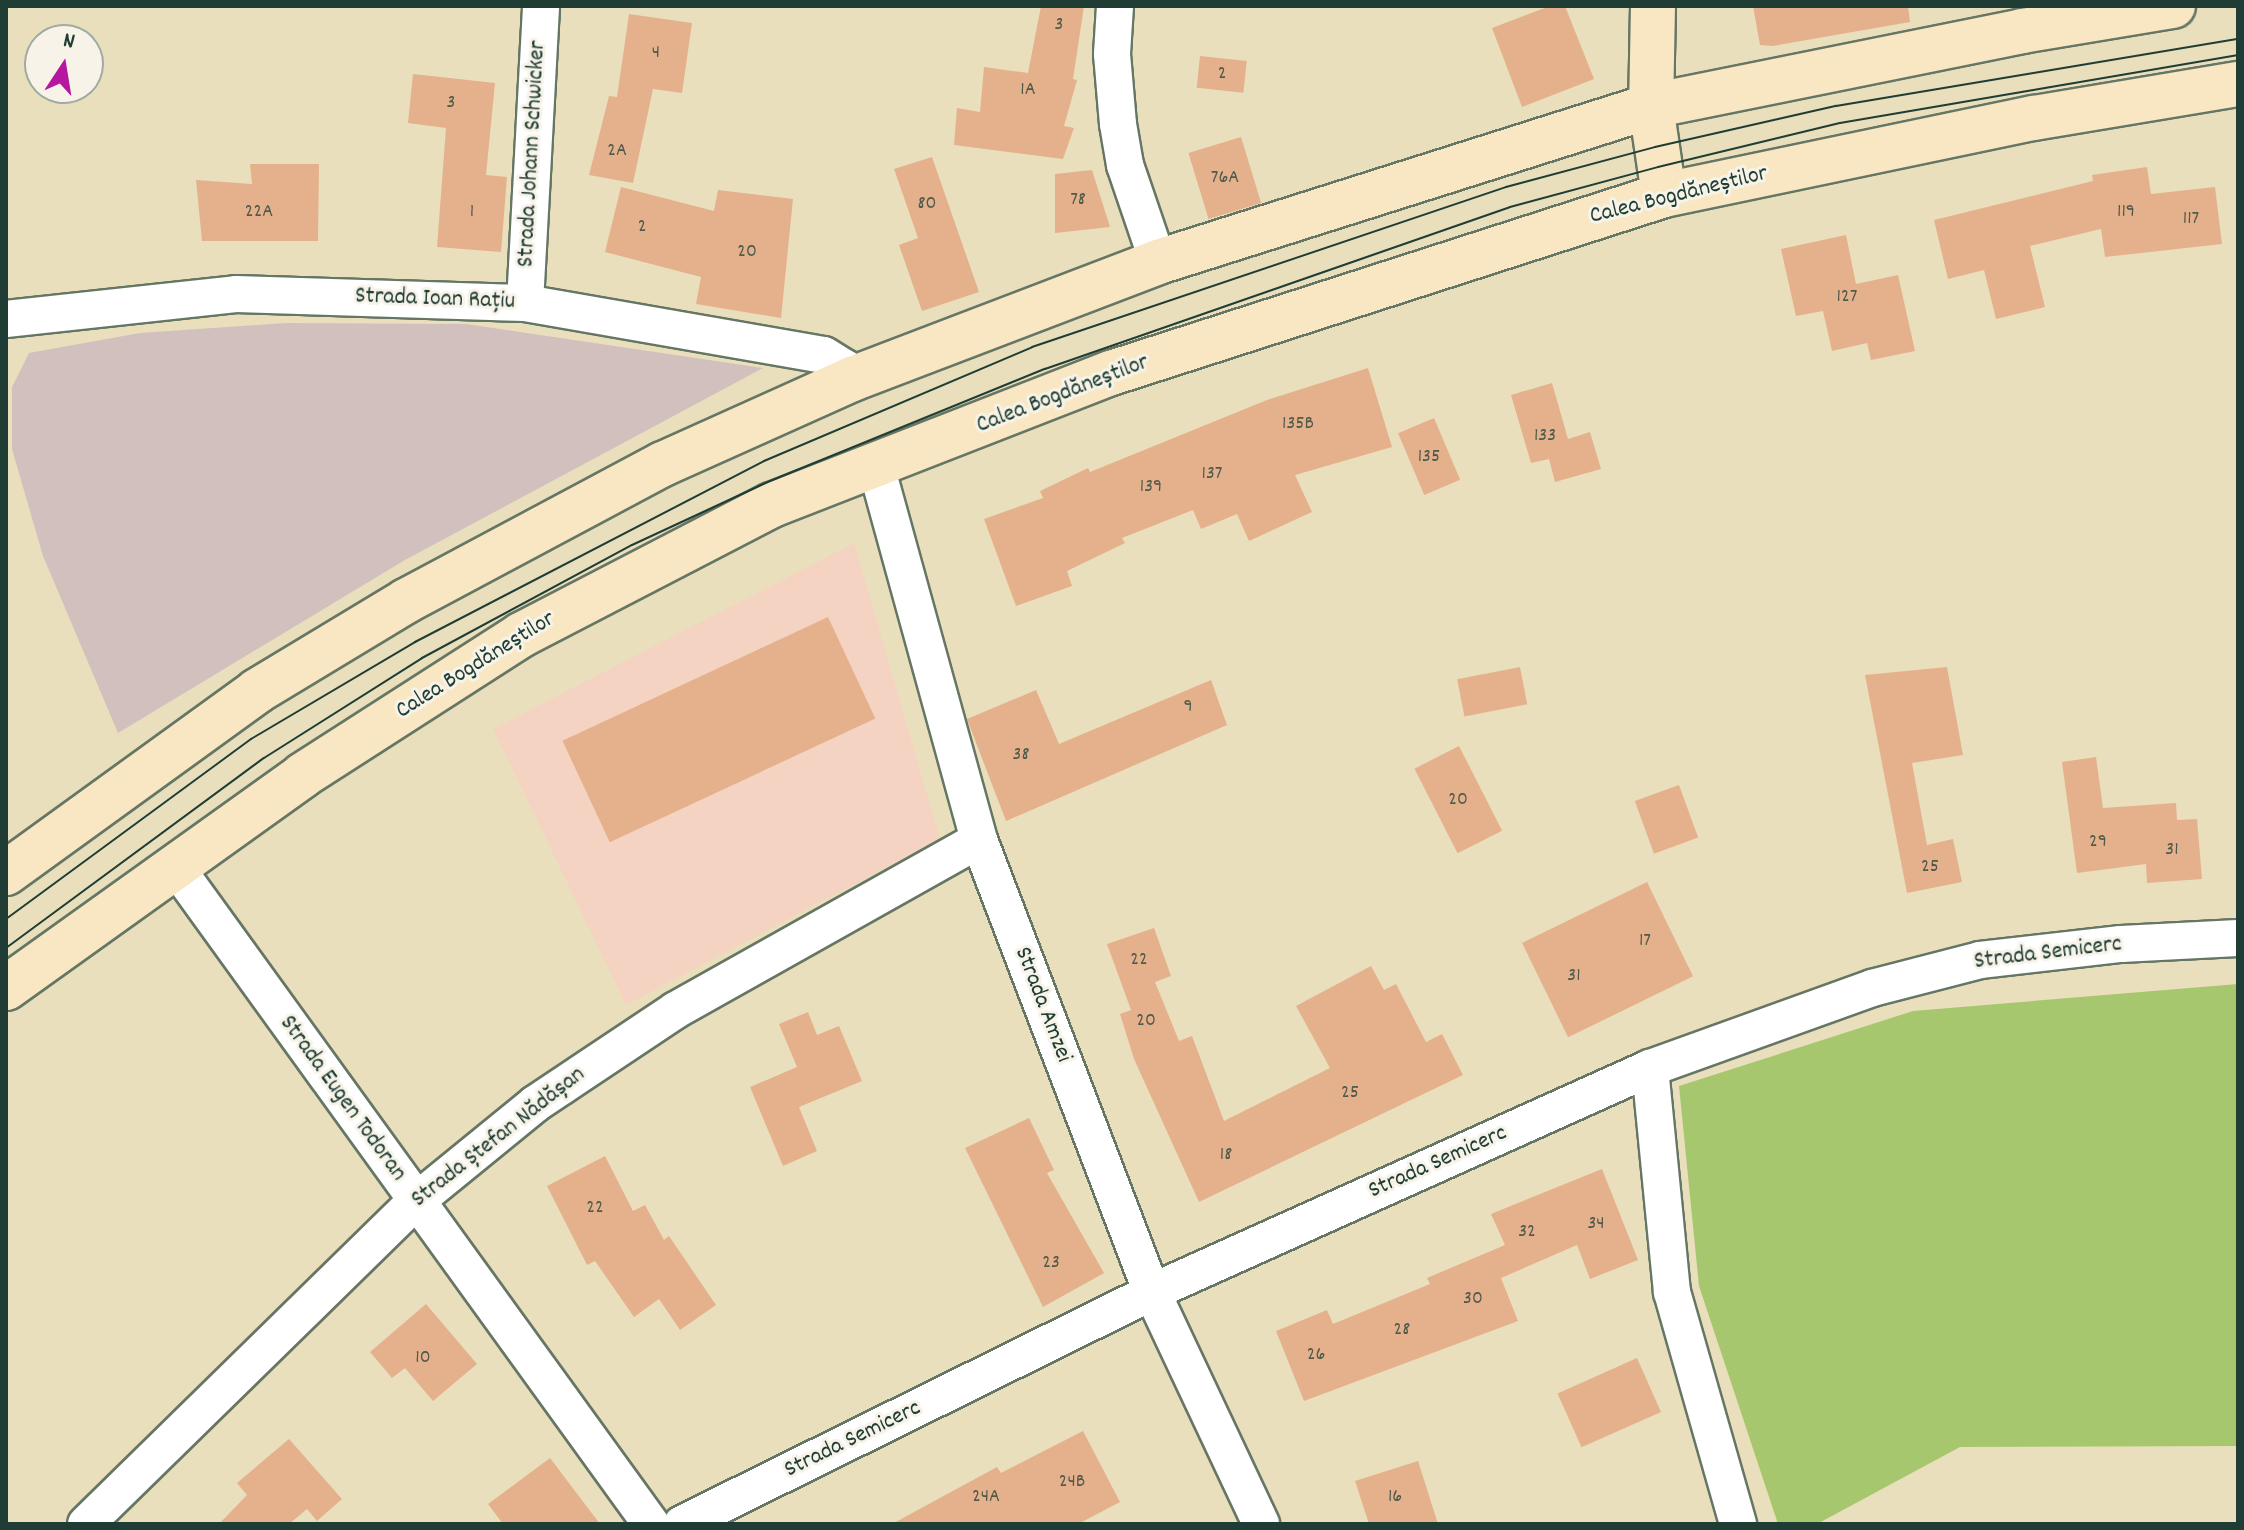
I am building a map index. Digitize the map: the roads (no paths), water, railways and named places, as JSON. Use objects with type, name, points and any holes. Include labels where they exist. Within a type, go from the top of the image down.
[{"type":"main road","points":[[6,873],[257,691],[406,601],[663,464],[852,379],[1158,262],[1651,106],[2022,31],[2173,6]]},
{"type":"main road","points":[[1657,9],[1651,106],[1664,195]]},
{"type":"main road","name":"Calea Bogdăneștilor","points":[[6,988],[303,775],[521,635],[772,505],[1111,373],[1664,195],[2034,118],[2238,84]]},
{"type":"street","name":"Strada Johann Schwicker","points":[[525,303],[541,6]]},
{"type":"street","points":[[1115,6],[1112,54],[1118,124],[1125,165],[1158,262]]},
{"type":"street","name":"Strada Ioan Rațiu","points":[[6,319],[236,294],[525,303],[824,355],[845,368],[852,379]]},
{"type":"street","name":"Strada Amzei","points":[[876,466],[979,840],[1152,1292],[1261,1524]]},
{"type":"street","name":"Strada Ștefan Nădășan","points":[[86,1524],[415,1202],[535,1104],[676,1010],[979,840]]},
{"type":"street","name":"Strada Eugen Todoran","points":[[175,866],[415,1202],[651,1524]]},
{"type":"street","name":"Strada Semicerc","points":[[682,1524],[1152,1292],[1650,1068],[1872,988],[1980,960],[2121,944],[2238,938]]},
{"type":"street","points":[[1650,1068],[1672,1292],[1738,1524]]},
{"type":"tram line","points":[[6,919],[251,739],[415,642],[764,461],[1032,347],[1506,187],[1655,147],[1836,106],[2238,39]]},
{"type":"tram line","points":[[6,948],[264,758],[422,658],[632,545],[770,481],[1045,369],[1510,207],[1658,167],[1840,123],[2238,55]]}]
